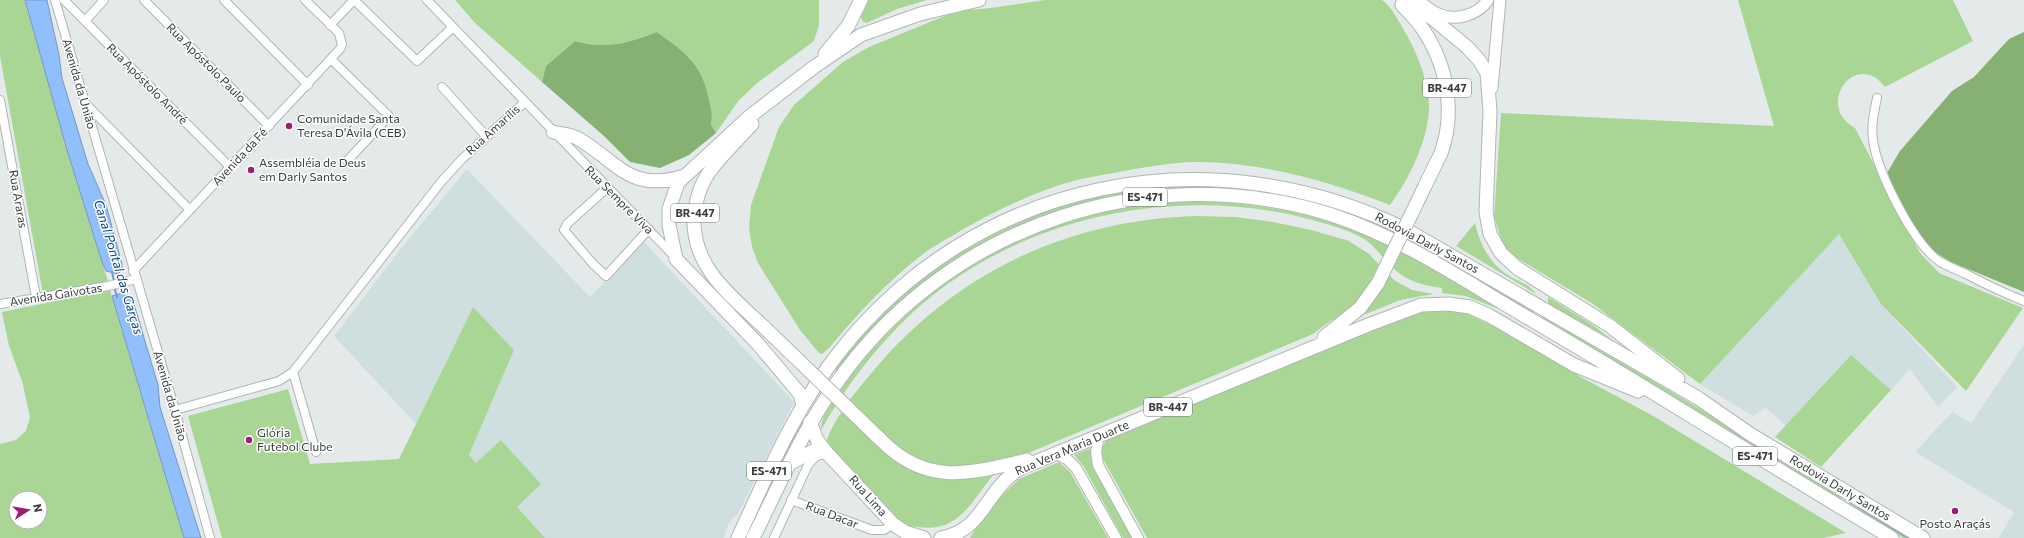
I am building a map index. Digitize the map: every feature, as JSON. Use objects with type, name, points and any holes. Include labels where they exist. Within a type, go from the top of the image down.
[{"type":"main road","name":"BR-447","points":[[814,67],[848,26],[861,0]]},
{"type":"main road","name":"BR-447","points":[[676,259],[669,225],[669,209],[678,183],[749,117],[814,67],[861,35],[920,14],[979,0]]},
{"type":"main road","name":"BR-447","points":[[1280,361],[1316,343],[1339,326],[1363,304],[1378,283],[1441,153],[1448,114],[1447,88],[1441,64],[1423,29],[1398,0]]},
{"type":"main road","name":"BR-447","points":[[1403,0],[1432,18],[1479,60],[1488,76],[1490,111],[1486,204],[1488,227],[1496,247],[1505,259],[1537,282],[1610,326],[1672,374],[1698,398]]},
{"type":"main road","points":[[1418,0],[1437,14],[1454,17],[1472,13],[1482,7],[1488,0]]},
{"type":"main road","points":[[1490,111],[1500,0]]},
{"type":"main road","name":"BR-447","points":[[774,97],[707,176],[697,198],[694,223],[699,251],[712,277],[882,441],[897,454],[914,465],[933,471],[951,474],[978,472],[1056,453]]},
{"type":"main road","points":[[553,132],[576,137],[619,169],[645,180],[660,181],[685,176]]},
{"type":"main road","name":"Rodovia Darly Santos","points":[[738,538],[758,492],[803,405],[831,363],[879,308],[921,272],[967,241],[1016,216],[1079,194],[1139,182],[1193,178],[1230,180],[1284,187],[1320,195],[1372,213],[1405,229],[1448,252],[1568,324],[1698,398],[1750,434],[1924,538]]},
{"type":"main road","name":"Rodovia Darly Santos","points":[[753,538],[810,422],[844,372],[878,332],[917,295],[959,264],[1006,238],[1066,214],[1123,200],[1176,195],[1229,195],[1276,201],[1316,210],[1366,228],[1398,243],[1444,268],[1892,538]]},
{"type":"main road","name":"Rua Sempre Viva","points":[[676,259],[758,344],[800,394],[803,405]]},
{"type":"main road","points":[[1280,361],[1412,308],[1430,304],[1449,304],[1480,311],[1580,368],[1609,381],[1662,400]]},
{"type":"main road","name":"Rua Vera Maria Duarte","points":[[941,538],[961,532],[973,524],[996,489],[1005,479],[1021,468],[1280,361]]},
{"type":"main road","name":"Rua Lima","points":[[810,422],[817,440],[893,524]]},
{"type":"main road","points":[[791,463],[813,451],[829,454]]},
{"type":"main road","points":[[893,524],[911,535],[924,538]]},
{"type":"street","name":"Avenida da União","points":[[55,0],[133,271],[175,410],[210,538]]},
{"type":"street","name":"Rua Apóstolo André","points":[[64,0],[230,167]]},
{"type":"street","points":[[85,21],[104,0]]},
{"type":"street","name":"Rua Apóstolo Paulo","points":[[144,0],[269,126]]},
{"type":"street","points":[[224,0],[308,85]]},
{"type":"street","points":[[305,0],[330,25],[354,0],[418,61],[453,27]]},
{"type":"street","name":"Rua Sempre Viva","points":[[427,0],[676,259]]},
{"type":"street","name":"Avenida da Fé","points":[[133,271],[332,60],[340,49],[342,41],[339,33],[330,25]]},
{"type":"street","points":[[332,60],[389,116],[347,161]]},
{"type":"street","points":[[442,88],[486,136]]},
{"type":"street","points":[[1877,98],[1873,121],[1873,141],[1889,188],[1909,225],[1922,244],[1939,261],[2024,301]]},
{"type":"street","name":"Rua Amarílis","points":[[293,372],[441,182],[486,136],[525,102]]},
{"type":"street","points":[[85,103],[190,210]]},
{"type":"street","name":"Rua Araras","points":[[0,104],[36,297]]},
{"type":"street","points":[[607,188],[567,224],[564,230],[593,264],[606,276],[649,230]]},
{"type":"street","name":"Avenida Gaivotas","points":[[0,304],[136,280]]},
{"type":"street","points":[[175,410],[279,381],[293,372],[316,452]]},
{"type":"street","points":[[1099,436],[1096,452],[1098,465],[1138,538]]},
{"type":"street","points":[[1056,453],[1076,468],[1116,538]]},
{"type":"street","points":[[774,538],[810,462],[818,455],[829,454]]},
{"type":"street","name":"Rua Dacar","points":[[792,500],[872,530],[884,530],[893,524]]},
{"type":"street","name":"Rua Lima","points":[[893,524],[906,538]]},
{"type":"street","name":"Rua Vera Maria Duarte","points":[[965,538],[973,524]]},
{"type":"shaded area","points":[[467,169],[590,297],[643,241],[794,402],[738,514],[731,520],[727,527],[724,538],[545,538],[469,455],[514,350],[473,307],[416,424],[334,336],[407,241]]},
{"type":"shaded area","points":[[1839,233],[1881,304],[1957,387],[1938,407],[1910,369],[1891,390],[1851,355],[1786,426],[1766,408],[1753,416],[1700,384]]},
{"type":"shaded area","points":[[2024,345],[2024,538],[1999,538],[2014,512],[1915,452],[1952,412],[1971,423]]},
{"type":"green space","points":[[0,0],[25,0],[67,150],[108,281],[43,294],[0,56]]},
{"type":"green space","points":[[455,0],[819,0],[819,25],[814,41],[756,84],[739,100],[716,133],[711,124],[712,112],[706,87],[697,67],[684,52],[657,32],[617,44],[597,45],[575,41],[546,66],[542,82],[475,23]]},
{"type":"green space","points":[[866,0],[927,0],[897,9],[867,23],[863,22],[861,17]]},
{"type":"green space","points":[[1045,0],[1382,0],[1398,19],[1409,40],[1418,58],[1427,86],[1429,104],[1428,117],[1426,130],[1417,158],[1411,171],[1390,205],[1342,188],[1293,174],[1242,165],[1217,163],[1192,162],[1158,165],[1065,183],[1014,203],[926,251],[874,298],[830,347],[822,354],[819,353],[800,330],[758,263],[752,247],[749,228],[751,205],[779,127],[794,105],[843,62],[869,47],[947,15],[969,10]]},
{"type":"green space","points":[[1738,0],[1953,0],[1973,41],[1885,87],[1876,78],[1865,74],[1855,76],[1847,81],[1841,89],[1838,99],[1839,110],[1844,120],[1855,128],[1920,253],[1939,273],[2023,308],[1966,391],[1881,304],[1839,234],[1700,384],[1593,304],[1507,251],[1502,242],[1494,217],[1501,113],[1774,126]]},
{"type":"green space","points":[[657,32],[684,53],[697,67],[706,87],[712,112],[711,124],[716,133],[689,155],[660,168],[630,162],[604,136],[542,82],[546,66],[575,41],[597,45],[617,44]]},
{"type":"green space","points":[[2024,32],[2024,292],[1951,262],[1933,251],[1921,237],[1891,190],[1887,173],[1900,151],[1952,91],[1974,77],[2009,39]]},
{"type":"green space","points":[[1157,185],[1266,188],[1370,217],[1535,309],[1531,316],[1368,223],[1176,190],[1138,194],[1064,210],[1028,223],[994,239],[929,279],[881,321],[863,340],[845,363],[837,370],[832,372],[857,337],[882,311],[938,265],[1001,228],[1068,202]]},
{"type":"green space","points":[[1194,201],[1265,207],[1289,211],[1335,224],[1379,241],[1411,257],[1501,310],[1466,296],[1442,293],[1442,288],[1421,284],[1407,278],[1395,270],[1367,241],[1361,237],[1316,221],[1263,210],[1209,205],[1155,208],[1101,216],[1049,231],[999,253],[952,281],[910,315],[884,341],[850,384],[821,430],[825,413],[835,395],[886,334],[915,307],[945,283],[978,262],[1013,243],[1049,228],[1086,216],[1124,207]]},
{"type":"green space","points":[[1196,216],[1235,217],[1273,222],[1311,230],[1349,241],[1369,254],[1394,280],[1412,290],[1434,294],[1400,300],[1349,321],[1332,320],[1313,334],[1026,454],[998,471],[990,479],[973,502],[956,519],[935,527],[920,527],[903,524],[826,443],[834,424],[853,396],[874,370],[906,335],[941,305],[979,279],[1018,258],[1060,241],[1103,228],[1149,220]]},
{"type":"green space","points":[[1475,223],[1486,252],[1496,265],[1508,275],[1530,288],[1536,294],[1456,246]]},
{"type":"green space","points":[[110,290],[184,538],[0,538],[0,444],[16,440],[26,431],[30,417],[22,381],[9,346],[2,312]]},
{"type":"green space","points":[[1548,297],[1593,325],[1634,357],[1548,304]]},
{"type":"green space","points":[[473,307],[514,350],[469,455],[476,463],[501,440],[541,484],[517,507],[545,538],[222,538],[188,416],[288,389],[310,464],[399,459]]},
{"type":"green space","points":[[1450,309],[1466,313],[1511,335],[1581,377],[1655,417],[1846,533],[1823,538],[1147,538],[1103,459],[1102,448],[1107,439],[1405,316],[1420,312]]},
{"type":"green space","points":[[1544,315],[1843,495],[1840,501],[1540,321]]},
{"type":"green space","points":[[1851,355],[1891,390],[1821,467],[1775,437]]},
{"type":"green space","points":[[802,416],[806,423],[750,538],[743,538]]},
{"type":"green space","points":[[1091,448],[1094,468],[1133,538],[1123,538],[1084,467],[1074,455]]},
{"type":"green space","points":[[1059,462],[1070,472],[1108,538],[970,538],[997,492],[1002,495],[1019,479]]},
{"type":"green space","points":[[1849,498],[1915,538],[1903,538],[1849,506]]},
{"type":"water","points":[[25,0],[47,0],[59,55],[62,78],[88,164],[106,205],[122,264],[122,270],[118,274],[106,271],[102,262],[67,150]]},
{"type":"water","points":[[122,293],[133,302],[137,314],[158,385],[160,407],[201,538],[184,538],[112,296]]},
{"type":"waterway","name":"Canal Pontal das Garças","points":[[112,272],[114,281]]},
{"type":"waterway","name":"Canal Pontal das Garças","points":[[114,286],[117,297]]},
{"type":"waterway","points":[[1858,507],[1909,538]]},
{"type":"place","name":"Comunidade Santa Teresa D'Ávila (CEB)","points":[[289,126]]},
{"type":"place","name":"Assembléia de Deus em Darly Santos","points":[[251,170]]},
{"type":"place","name":"Glória Futebol Clube","points":[[249,440]]},
{"type":"place","name":"Posto Araçás","points":[[1955,511]]}]
